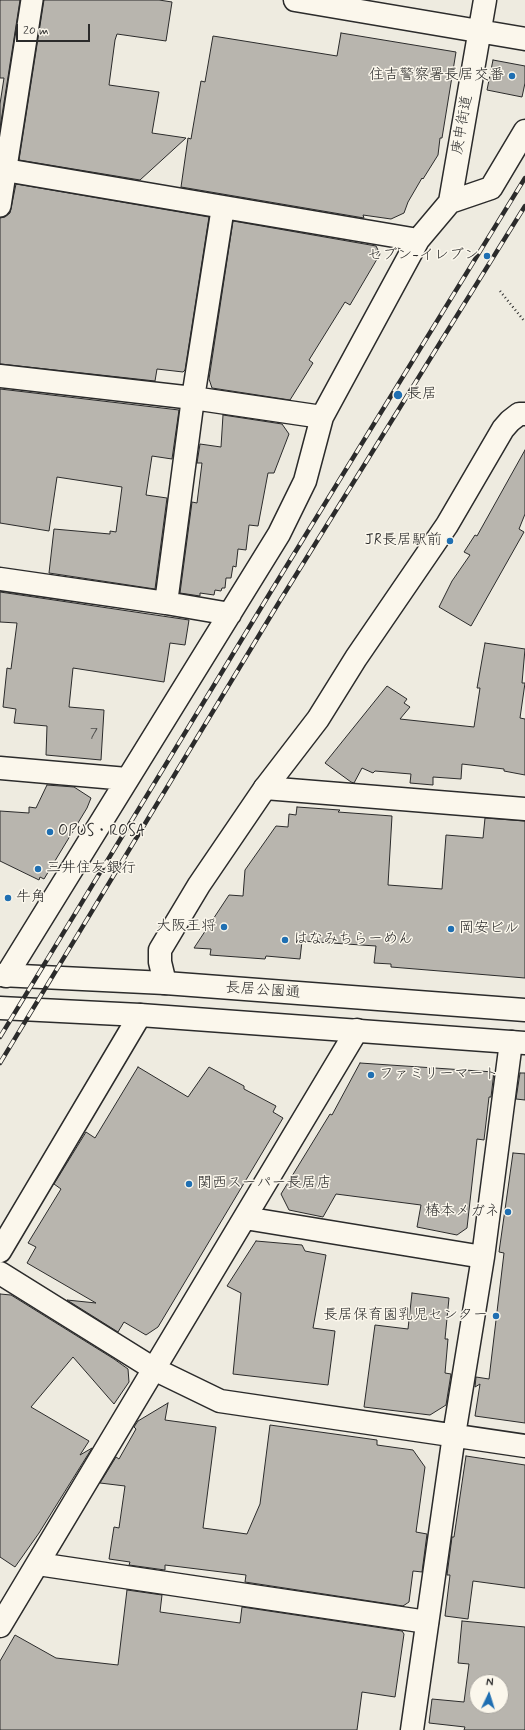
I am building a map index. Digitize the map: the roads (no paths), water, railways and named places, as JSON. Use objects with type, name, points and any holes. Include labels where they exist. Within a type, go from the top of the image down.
[{"type":"main road","points":[[295,0],[525,39]]},
{"type":"main road","name":"庚申街道","points":[[450,202],[485,0]]},
{"type":"main road","points":[[3,976],[128,779],[279,534],[305,481],[322,417],[418,240],[450,202],[491,188],[525,131]]},
{"type":"main road","points":[[3,170],[418,240]]},
{"type":"main road","points":[[166,602],[193,398],[223,207]]},
{"type":"main road","points":[[0,376],[193,398],[322,417]]},
{"type":"main road","points":[[165,983],[160,962],[160,950],[199,885],[265,788],[318,719],[356,658],[447,524],[503,429],[519,414],[525,414]]},
{"type":"main road","points":[[0,579],[166,602],[230,614]]},
{"type":"main road","points":[[0,768],[128,779]]},
{"type":"main road","points":[[265,788],[525,809]]},
{"type":"main road","name":"長居公園通","points":[[3,976],[165,983],[525,1010]]},
{"type":"main road","points":[[0,1008],[140,1015],[187,1020],[356,1030],[518,1043],[454,1436],[412,1730]]},
{"type":"main road","points":[[0,1251],[140,1015]]},
{"type":"main road","points":[[0,1626],[356,1030]]},
{"type":"main road","points":[[245,1218],[483,1257]]},
{"type":"main road","points":[[0,1273],[154,1369],[220,1401],[525,1446]]},
{"type":"main road","points":[[38,1564],[428,1622]]},
{"type":"street","points":[[0,206],[3,170],[32,0]]},
{"type":"railway","points":[[0,1037],[525,178]]},
{"type":"railway","points":[[0,1063],[281,599],[525,206]]},
{"type":"place","name":"住吉警察署長居交番","points":[[512,76]]},
{"type":"place","name":"セブン-イレブン","points":[[487,256]]},
{"type":"place","name":"長居","points":[[398,395]]},
{"type":"place","name":"JR長居駅前","points":[[450,541]]},
{"type":"place","name":"OPUS・ROSA","points":[[50,832]]},
{"type":"place","name":"三井住友銀行","points":[[38,869]]},
{"type":"place","name":"牛角","points":[[8,898]]},
{"type":"place","name":"大阪王将","points":[[224,927]]},
{"type":"place","name":"岡安ビル","points":[[451,929]]},
{"type":"place","name":"はなみちらーめん","points":[[285,940]]},
{"type":"place","name":"ファミリーマート","points":[[371,1075]]},
{"type":"place","name":"関西スーパー長居店","points":[[189,1184]]},
{"type":"place","name":"椿本メガネ","points":[[508,1212]]},
{"type":"place","name":"長居保育園乳児センター","points":[[496,1316]]}]
